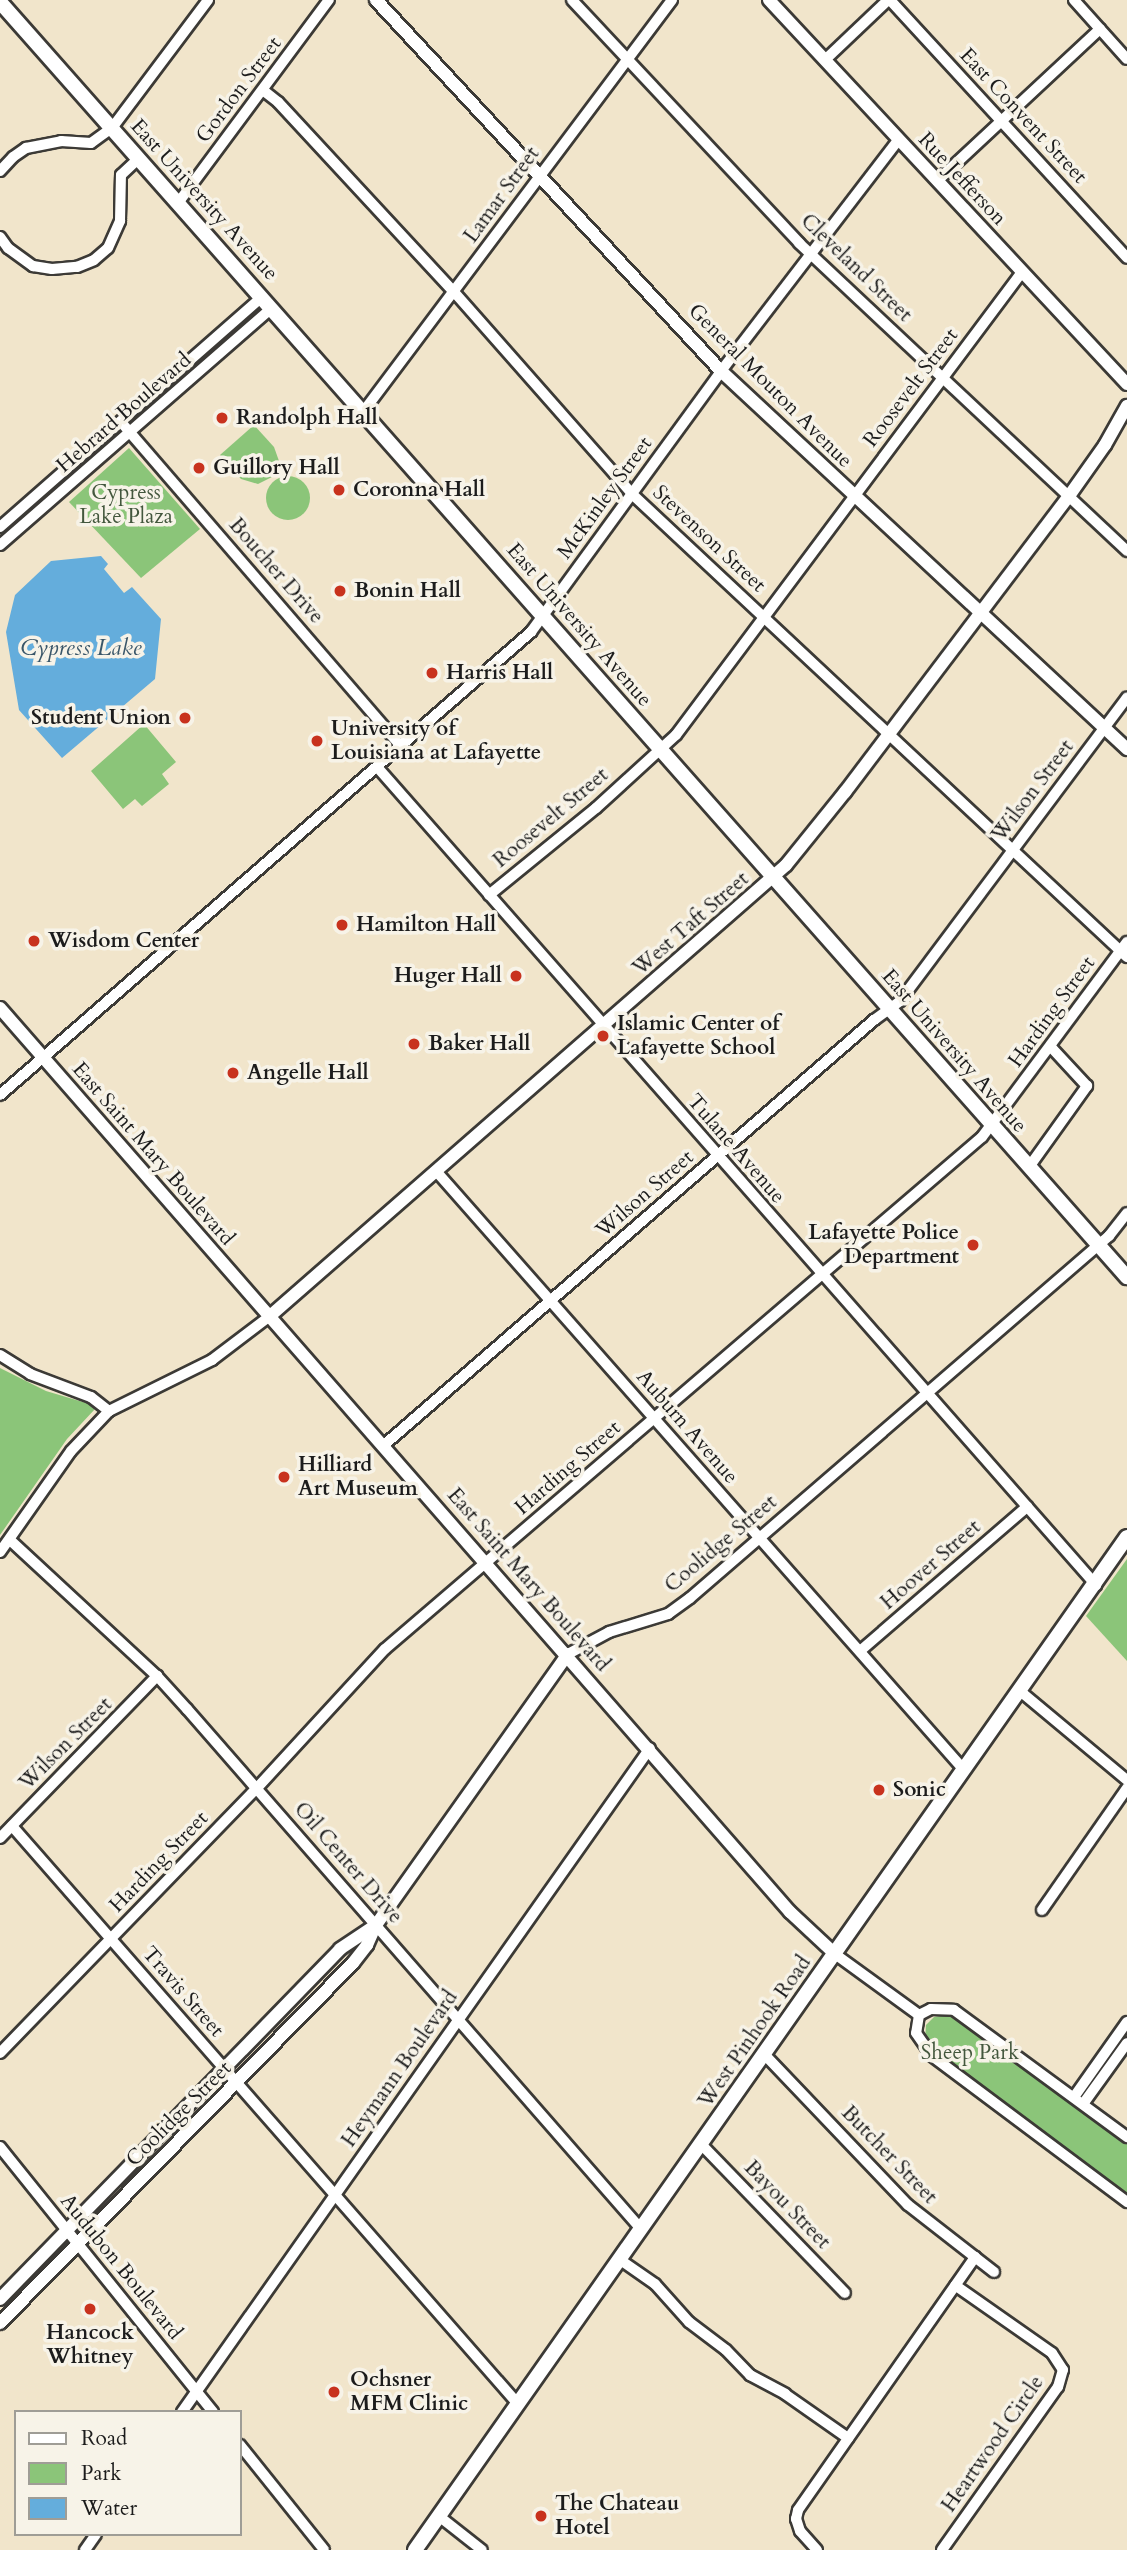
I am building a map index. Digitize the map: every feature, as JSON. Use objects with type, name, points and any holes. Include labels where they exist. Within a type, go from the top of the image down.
[{"type":"main road","name":"East University Avenue","points":[[0,2],[1127,1277]]},
{"type":"main road","name":"West Pinhook Road","points":[[415,2550],[1096,1585],[1127,1536]]},
{"type":"street","points":[[0,172],[13,157],[26,148],[61,141],[90,143],[112,128],[208,0]]},
{"type":"street","name":"Gordon Street","points":[[178,203],[330,0]]},
{"type":"street","name":"General Mouton Avenue","points":[[376,0],[721,371],[1127,749]]},
{"type":"street","name":"Cleveland Street","points":[[572,0],[810,252],[1127,551]]},
{"type":"street","name":"Lamar Street","points":[[363,412],[455,293],[539,176],[672,0]]},
{"type":"street","name":"Rue Jefferson","points":[[769,0],[1127,384]]},
{"type":"street","points":[[825,60],[889,0]]},
{"type":"street","name":"East Convent Street","points":[[889,0],[1127,258]]},
{"type":"street","points":[[1074,0],[1127,59]]},
{"type":"street","points":[[937,181],[1100,29]]},
{"type":"street","name":"Stevenson Street","points":[[264,90],[455,293],[632,494],[1013,851],[1125,950]]},
{"type":"street","name":"McKinley Street","points":[[0,1095],[531,632],[721,371],[899,139]]},
{"type":"street","points":[[0,237],[8,248],[33,266],[52,269],[77,267],[94,260],[108,248],[120,221],[121,175],[139,158]]},
{"type":"street","name":"Roosevelt Street","points":[[489,895],[676,735],[1022,272]]},
{"type":"street","name":"Hebrard Boulevard","points":[[0,527],[203,349],[267,303]]},
{"type":"street","name":"Hebrard Boulevard","points":[[0,545],[213,361],[267,303]]},
{"type":"street","points":[[203,349],[213,361]]},
{"type":"street","name":"West Taft Street","points":[[271,1316],[774,877],[845,792],[1069,496],[1105,445],[1127,406]]},
{"type":"street","name":"Boucher Drive","points":[[121,422],[402,747]]},
{"type":"street","name":"Wilson Street","points":[[384,1445],[905,996],[1127,698]]},
{"type":"street","name":"Tulane Avenue","points":[[378,768],[717,1157],[1096,1585]]},
{"type":"street","name":"Harding Street","points":[[0,2053],[257,1788],[367,1666],[982,1137],[1125,950]]},
{"type":"street","name":"East Saint Mary Boulevard","points":[[0,1008],[568,1654],[790,1912],[835,1954]]},
{"type":"street","points":[[1029,1167],[1087,1086],[1050,1046]]},
{"type":"street","name":"Auburn Avenue","points":[[436,1171],[964,1770]]},
{"type":"street","name":"Coolidge Street","points":[[0,2323],[354,1963],[367,1945],[376,1925],[568,1654],[609,1632],[667,1614],[759,1538],[1098,1245],[1127,1213]]},
{"type":"street","points":[[0,1552],[71,1451],[109,1411],[212,1360],[271,1316]]},
{"type":"street","points":[[0,1355],[30,1374],[100,1402],[109,1411]]},
{"type":"street","name":"Hoover Street","points":[[860,1651],[1027,1507]]},
{"type":"street","name":"Oil Center Drive","points":[[10,1540],[158,1676],[642,2228]]},
{"type":"street","name":"Wilson Street","points":[[0,1838],[158,1676]]},
{"type":"street","points":[[1020,1691],[1127,1780]]},
{"type":"street","name":"Heymann Boulevard","points":[[183,2410],[650,1748]]},
{"type":"street","points":[[1042,1910],[1127,1788]]},
{"type":"street","name":"Travis Street","points":[[12,1826],[518,2404]]},
{"type":"street","name":"Coolidge Street","points":[[0,2299],[340,1949],[376,1925]]},
{"type":"street","points":[[835,1954],[919,2015]]},
{"type":"street","points":[[919,2015],[931,2009],[954,2010],[1127,2137]]},
{"type":"street","points":[[919,2015],[916,2033],[932,2056],[1127,2202]]},
{"type":"street","points":[[1078,2101],[1127,2022]]},
{"type":"street","points":[[1078,2101],[1127,2043]]},
{"type":"street","name":"Butcher Street","points":[[765,2055],[908,2205],[994,2272]]},
{"type":"street","name":"Bayou Street","points":[[701,2144],[845,2293]]},
{"type":"street","name":"Audubon Boulevard","points":[[0,2147],[211,2410]]},
{"type":"street","points":[[817,2550],[800,2531],[797,2514],[975,2257]]},
{"type":"street","points":[[619,2259],[655,2284],[689,2322],[726,2350],[750,2375],[785,2394],[848,2438]]},
{"type":"street","name":"Heartwood Circle","points":[[943,2550],[1058,2387],[1063,2370],[1052,2353],[955,2285]]},
{"type":"street","points":[[242,2448],[324,2550]]},
{"type":"street","points":[[440,2517],[482,2550]]},
{"type":"green space","points":[[254,425],[274,447],[279,461],[274,476],[258,484],[241,479],[220,455]]},
{"type":"green space","name":"Cypress Lake Plaza","points":[[129,448],[200,529],[141,578],[69,502]]},
{"type":"green space","points":[[288,476],[297,477],[304,482],[309,489],[309,507],[304,514],[297,519],[288,520],[279,519],[272,514],[267,507],[266,498],[267,489],[272,482],[279,477]]},
{"type":"green space","points":[[144,724],[176,762],[162,774],[169,784],[142,806],[135,799],[123,809],[91,771]]},
{"type":"green space","points":[[0,1368],[46,1391],[93,1405],[95,1409],[67,1439],[0,1535]]},
{"type":"green space","points":[[1127,1559],[1127,1661],[1086,1616]]},
{"type":"green space","name":"Sheep Park","points":[[947,2015],[961,2021],[1127,2144],[1127,2196],[933,2052],[925,2041],[926,2025],[934,2017]]},
{"type":"water","name":"Cypress Lake","points":[[101,556],[108,564],[104,569],[124,593],[132,587],[161,619],[155,679],[62,758],[19,710],[6,632],[15,595],[51,561]]},
{"type":"place","name":"Randolph Hall","points":[[222,418]]},
{"type":"place","name":"Guillory Hall","points":[[199,468]]},
{"type":"place","name":"Coronna Hall","points":[[339,490]]},
{"type":"place","name":"Bonin Hall","points":[[340,591]]},
{"type":"place","name":"Harris Hall","points":[[432,673]]},
{"type":"place","name":"Student Union","points":[[185,718]]},
{"type":"place","name":"University of Louisiana at Lafayette","points":[[317,741]]},
{"type":"place","name":"Hamilton Hall","points":[[342,925]]},
{"type":"place","name":"Wisdom Center","points":[[34,941]]},
{"type":"place","name":"Huger Hall","points":[[516,976]]},
{"type":"place","name":"Islamic Center of Lafayette School","points":[[603,1036]]},
{"type":"place","name":"Baker Hall","points":[[414,1044]]},
{"type":"place","name":"Angelle Hall","points":[[233,1073]]},
{"type":"place","name":"Lafayette Police Department","points":[[973,1245]]},
{"type":"place","name":"Hilliard Art Museum","points":[[284,1477]]},
{"type":"place","name":"Sonic","points":[[879,1790]]},
{"type":"place","name":"Hancock Whitney","points":[[90,2309]]},
{"type":"place","name":"Ochsner MFM Clinic","points":[[334,2392]]},
{"type":"place","name":"The Chateau Hotel","points":[[541,2516]]}]
